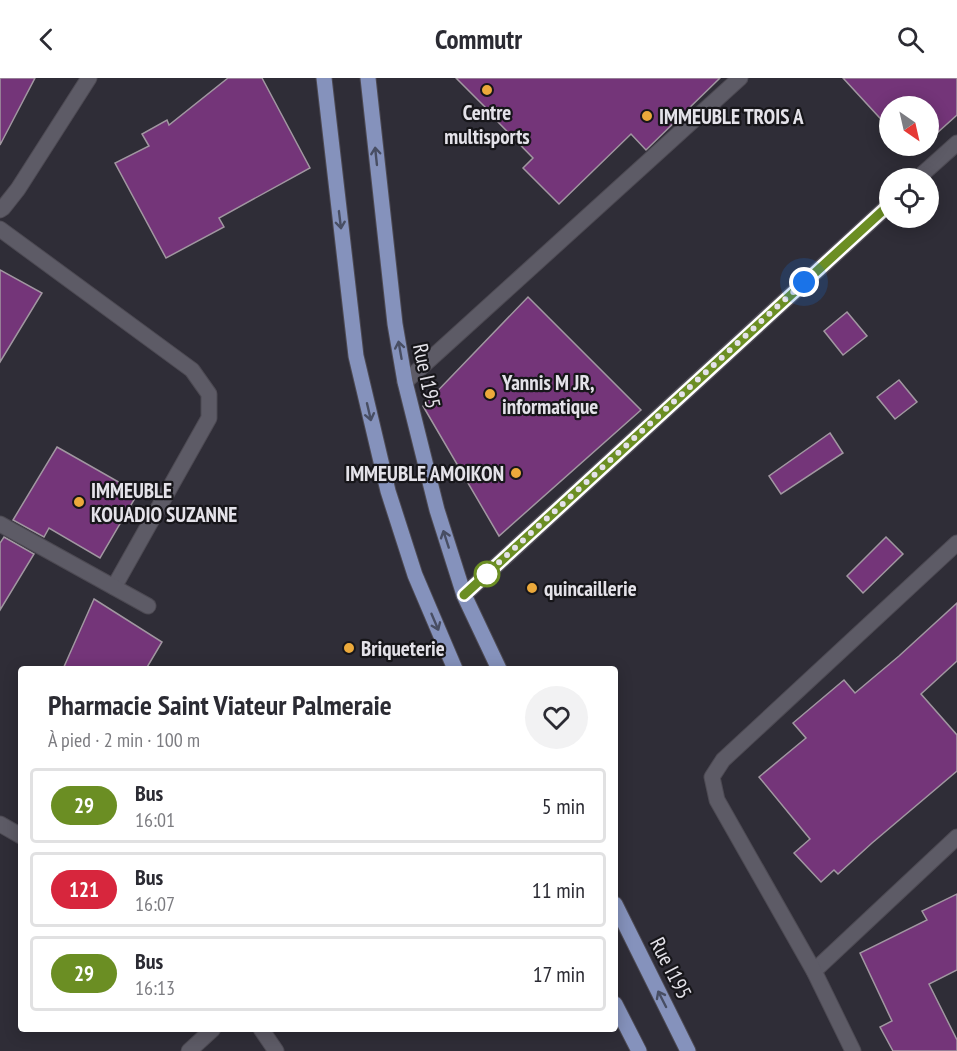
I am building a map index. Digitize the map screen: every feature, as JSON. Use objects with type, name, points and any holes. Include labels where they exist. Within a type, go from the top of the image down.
[{"type":"main road","points":[[324,78],[356,356],[391,502],[415,574],[454,666]]},
{"type":"main road","name":"Rue I195","points":[[368,78],[395,324],[405,382],[437,510],[464,595],[498,666]]},
{"type":"main road","name":"Rue I195","points":[[618,910],[688,1051]]},
{"type":"main road","points":[[618,1010],[639,1051]]},
{"type":"street","points":[[0,210],[18,189],[89,78]]},
{"type":"street","points":[[405,382],[740,78]]},
{"type":"street","points":[[929,168],[957,143]]},
{"type":"street","points":[[464,595],[879,214]]},
{"type":"street","points":[[0,229],[192,370],[209,394],[209,418],[114,587]]},
{"type":"street","points":[[0,524],[148,606]]},
{"type":"street","points":[[853,1051],[814,971],[717,800],[712,777],[723,760],[957,543]]},
{"type":"street","points":[[0,824],[18,834]]},
{"type":"street","points":[[814,971],[957,837]]},
{"type":"street","points":[[189,1051],[210,1032]]},
{"type":"street","points":[[263,1032],[276,1051]]},
{"type":"building","points":[[0,78],[35,78],[0,145]]},
{"type":"building","points":[[228,78],[262,78],[310,168],[219,218],[224,227],[166,258],[115,163],[149,146],[142,134],[167,120],[169,125]]},
{"type":"building","points":[[456,78],[720,78],[646,150],[631,134],[559,204],[523,168],[533,158]]},
{"type":"building","points":[[843,78],[957,78],[957,115],[939,131],[939,96],[879,96],[879,117]]},
{"type":"building","points":[[0,270],[42,293],[0,362]]},
{"type":"building","name":"IMMEUBLE AMOIKON","points":[[528,297],[641,410],[499,536],[423,406]]},
{"type":"building","points":[[847,312],[867,336],[843,355],[824,331]]},
{"type":"building","points":[[899,380],[917,402],[895,419],[877,397]]},
{"type":"building","points":[[830,433],[843,453],[781,494],[769,476]]},
{"type":"building","name":"IMMEUBLE KOUADIO SUZANNE","points":[[57,447],[138,493],[100,558],[49,528],[44,537],[13,520]]},
{"type":"building","points":[[4,537],[34,554],[0,610],[0,543]]},
{"type":"building","points":[[886,537],[903,554],[863,593],[847,576]]},
{"type":"building","points":[[94,599],[162,642],[148,666],[64,666]]},
{"type":"building","points":[[957,603],[957,661],[921,694],[957,735],[957,771],[838,874],[834,870],[821,882],[794,853],[810,839],[759,777],[806,738],[793,723],[844,680],[855,693]]},
{"type":"building","points":[[957,894],[957,970],[929,984],[957,1040],[957,1051],[893,1051],[880,1027],[892,1021],[860,953],[927,920],[922,911]]},
{"type":"bus line","name":"29","points":[[464,595],[879,214]]},
{"type":"place","name":"Centre multisports","points":[[487,90]]},
{"type":"place","name":"IMMEUBLE TROIS A","points":[[647,116]]},
{"type":"place","name":"Yannis M JR, informatique","points":[[490,394]]},
{"type":"place","name":"IMMEUBLE AMOIKON","points":[[516,473]]},
{"type":"place","name":"IMMEUBLE KOUADIO SUZANNE","points":[[79,502]]},
{"type":"place","name":"quincaillerie","points":[[532,588]]},
{"type":"place","name":"Briqueterie","points":[[349,648]]},
{"type":"route","points":[[487,574],[481,579],[804,282]]}]
